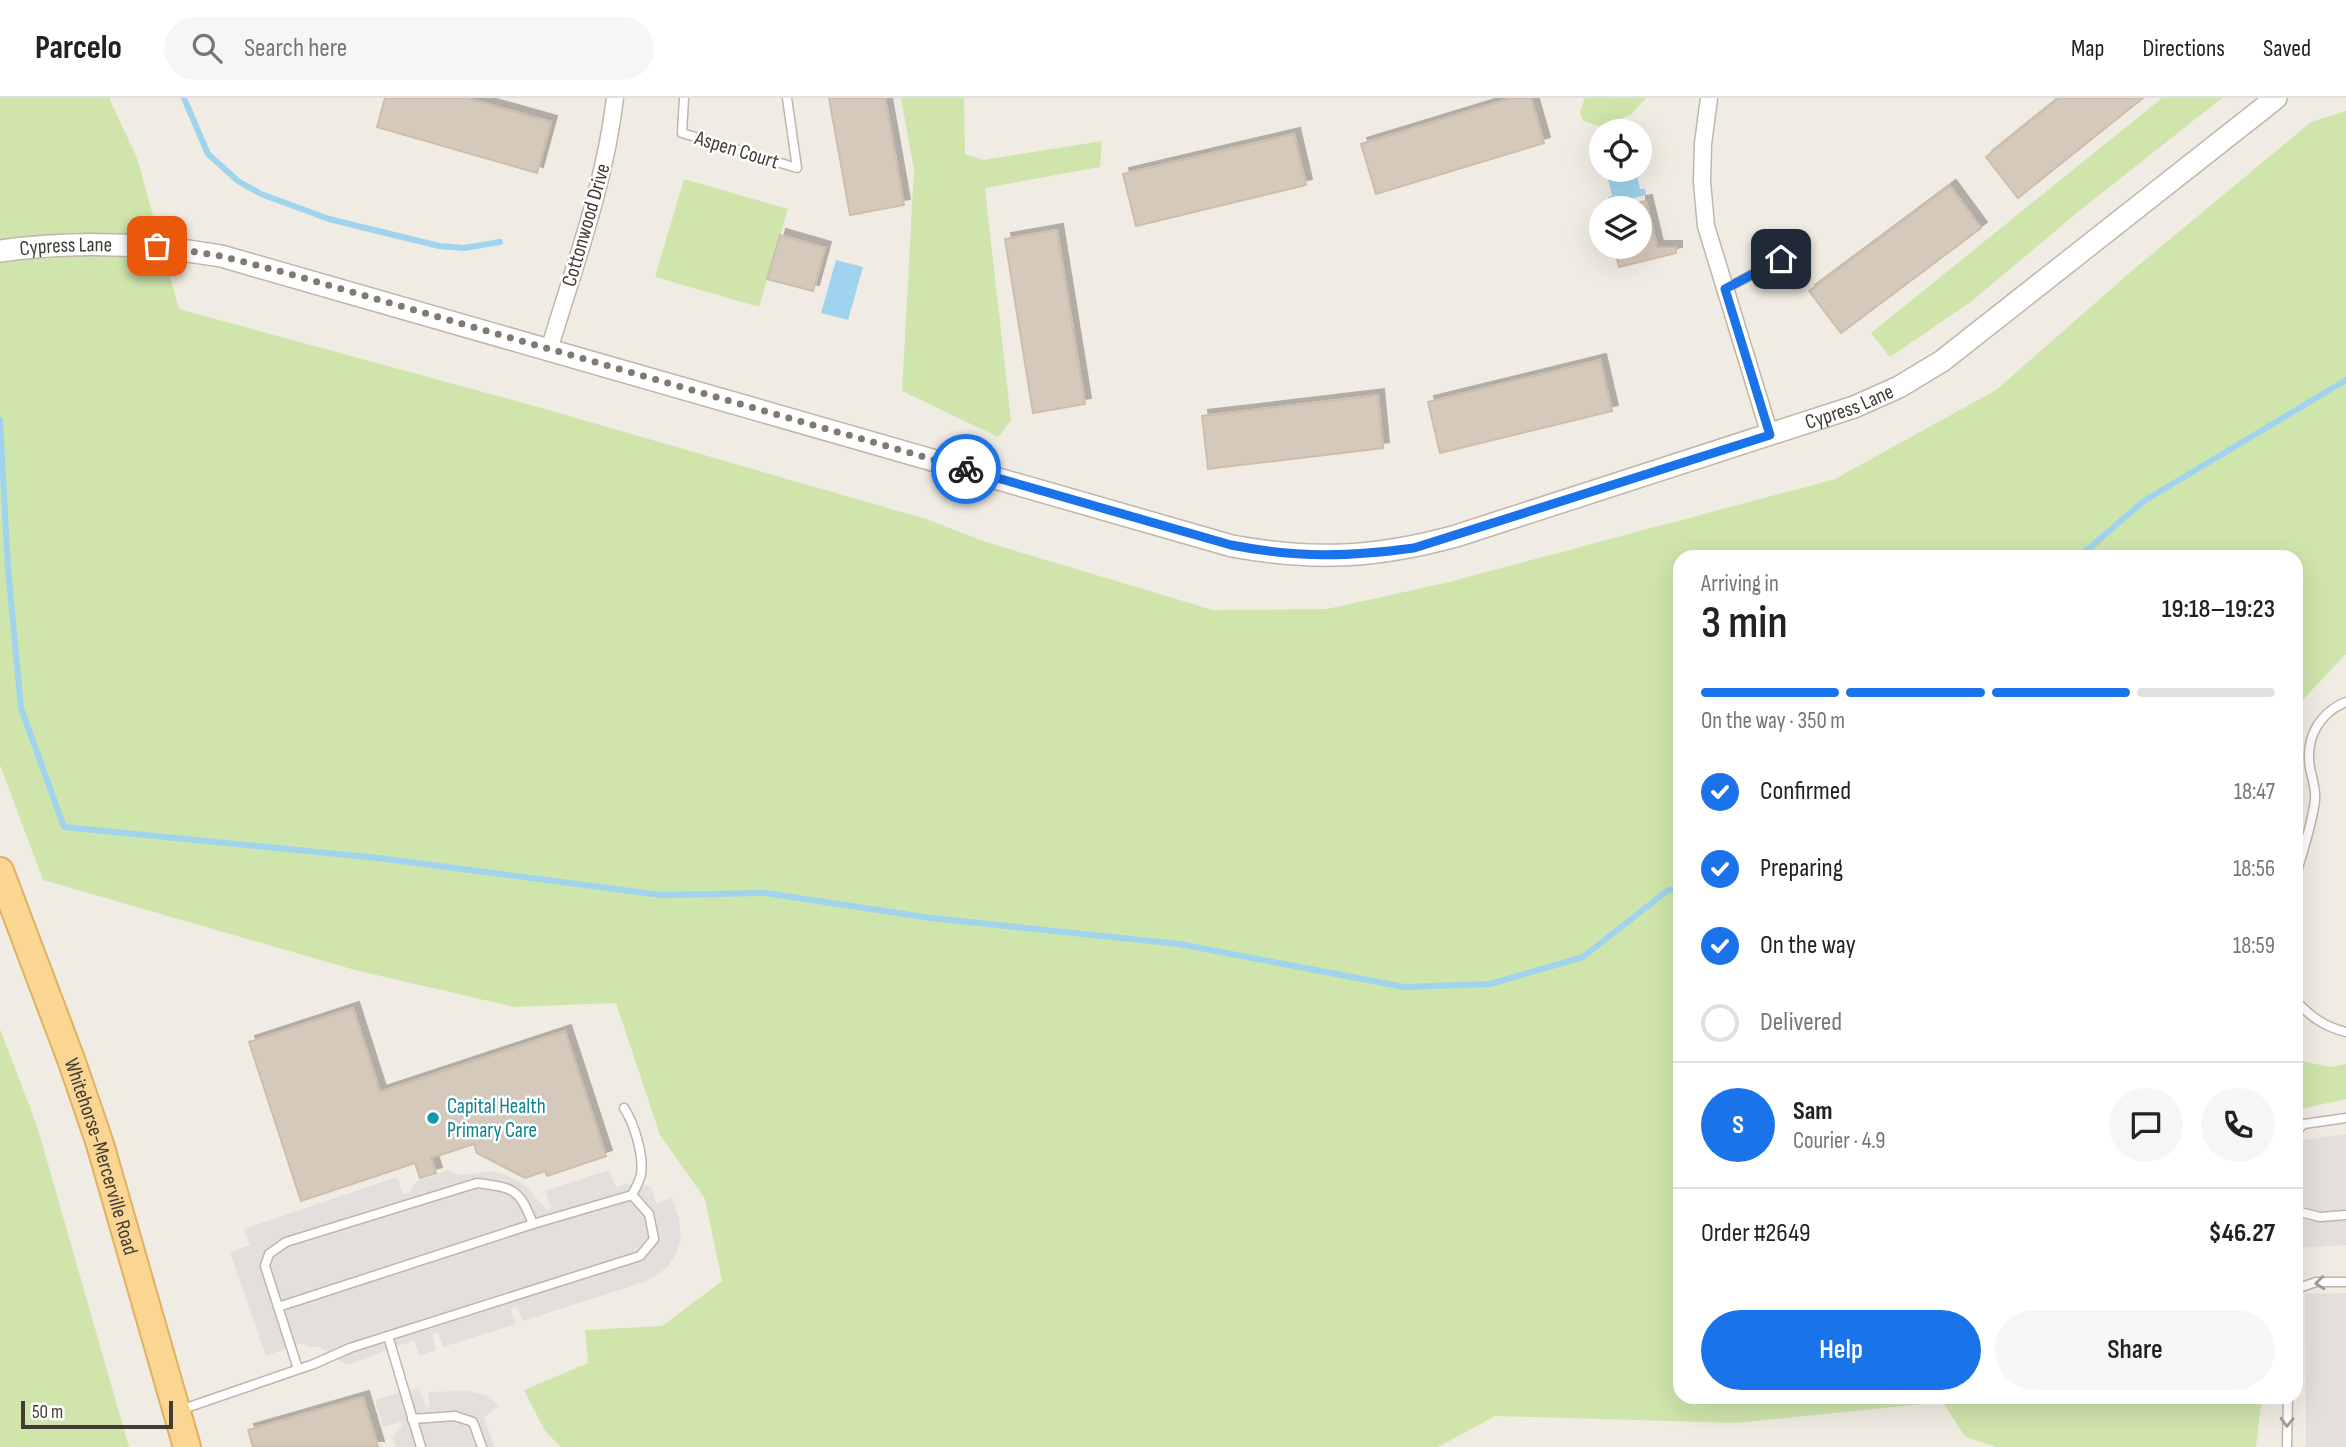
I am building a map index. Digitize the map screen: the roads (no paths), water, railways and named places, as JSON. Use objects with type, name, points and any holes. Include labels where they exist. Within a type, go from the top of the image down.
[{"type":"main road","name":"Whitehorse-Mercerville Road","points":[[0,872],[96,1132],[187,1447]]},
{"type":"street","name":"Cottonwood Drive","points":[[549,350],[594,203],[611,136],[615,98]]},
{"type":"street","points":[[1709,98],[1703,144],[1702,182],[1706,226],[1770,435]]},
{"type":"street","name":"Cypress Lane","points":[[0,251],[81,243],[132,243],[221,256],[1218,542],[1275,554],[1363,555],[1414,548],[1770,435],[1854,407],[1899,387],[1942,361],[2276,98]]},
{"type":"lane","name":"Aspen Court","points":[[684,98],[682,133],[797,168],[787,98]]},
{"type":"lane","points":[[1725,289],[1781,259]]},
{"type":"lane","points":[[2303,846],[2315,798],[2308,752],[2312,734],[2332,708],[2346,702]]},
{"type":"lane","points":[[2303,1009],[2324,1025],[2346,1032]]},
{"type":"lane","points":[[624,1108],[632,1120],[639,1147],[641,1174],[632,1195]]},
{"type":"lane","points":[[2303,1125],[2346,1118]]},
{"type":"lane","points":[[298,1369],[265,1266],[269,1254],[286,1242],[477,1183],[507,1187],[524,1199],[533,1224]]},
{"type":"lane","points":[[177,1411],[350,1348],[640,1256],[654,1239],[649,1214],[632,1195]]},
{"type":"lane","points":[[278,1307],[533,1224],[632,1195]]},
{"type":"lane","points":[[2303,1213],[2320,1217],[2346,1215]]},
{"type":"lane","points":[[2303,1287],[2316,1282],[2346,1282]]},
{"type":"lane","points":[[388,1336],[421,1447]]},
{"type":"lane","points":[[2287,1447],[2288,1404]]},
{"type":"lane","points":[[412,1419],[455,1416],[473,1422],[482,1447]]},
{"type":"water","points":[[1609,182],[1639,182],[1640,189],[1645,189],[1646,195],[1642,196],[1612,196]]},
{"type":"water","points":[[836,260],[863,267],[848,320],[821,313]]},
{"type":"waterway","points":[[184,98],[208,154],[238,181],[261,194],[329,219],[439,246],[464,248],[500,242]]},
{"type":"waterway","points":[[2087,550],[2144,501],[2346,380]]},
{"type":"waterway","points":[[0,420],[8,568],[21,708],[64,827],[378,858],[661,895],[765,893],[931,918],[1179,944],[1404,987],[1490,984],[1583,957],[1667,891],[1673,889]]},
{"type":"place","name":"Capital Health Primary Care","points":[[433,1118]]}]
